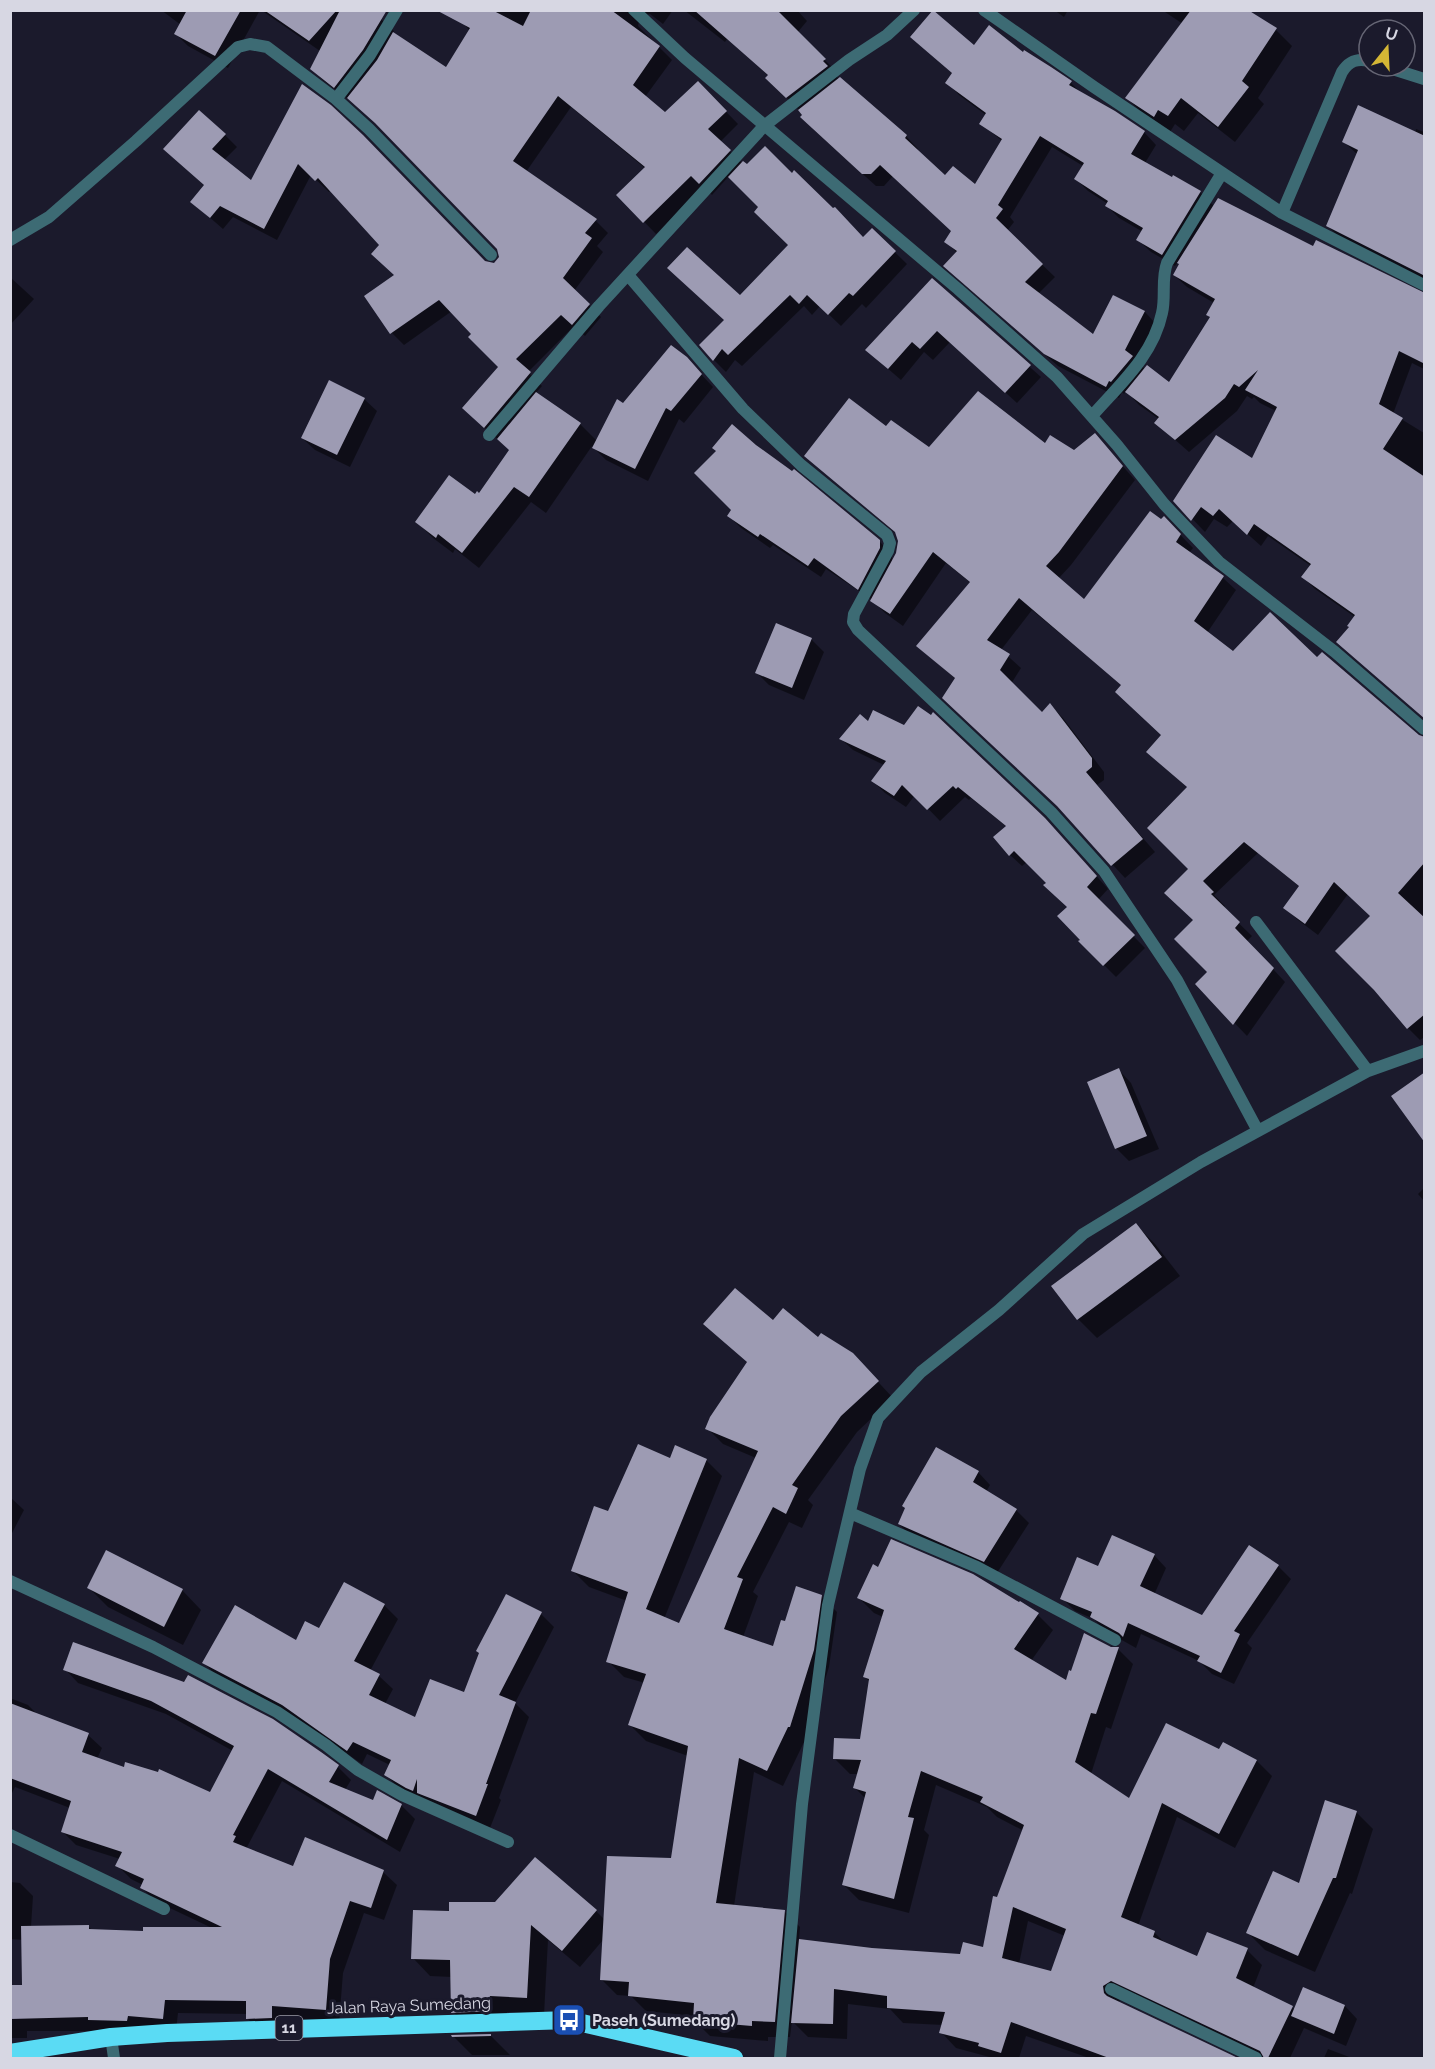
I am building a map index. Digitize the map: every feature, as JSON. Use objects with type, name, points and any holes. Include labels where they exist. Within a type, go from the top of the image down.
[{"type":"highway","name":"Jalan Raya Sumedang","points":[[10,2053],[111,2037],[167,2033],[569,2020],[734,2058]]},
{"type":"street","points":[[336,99],[370,55],[397,10]]},
{"type":"street","points":[[634,10],[685,58],[958,290],[1057,378],[1117,445],[1164,504],[1219,562],[1335,652],[1425,729]]},
{"type":"street","points":[[489,435],[628,275],[764,126],[849,60],[887,34],[914,10]]},
{"type":"street","points":[[984,10],[1282,213],[1425,285]]},
{"type":"street","points":[[10,240],[49,217],[238,47],[250,44],[267,47],[336,99],[369,129],[491,255]]},
{"type":"street","points":[[1282,213],[1342,72],[1347,64],[1357,61]]},
{"type":"street","points":[[1092,416],[1146,355],[1156,335],[1162,313],[1164,271],[1167,263],[1222,173]]},
{"type":"street","points":[[628,275],[743,409],[801,465],[887,535],[890,543],[888,551],[854,614],[854,622],[858,630],[1051,812],[1104,871],[1177,980],[1258,1131]]},
{"type":"street","points":[[1256,922],[1368,1071]]},
{"type":"street","points":[[780,2058],[802,1804],[828,1605],[860,1469],[878,1418],[921,1372],[999,1310],[1083,1234],[1201,1162],[1368,1071],[1425,1051]]},
{"type":"street","points":[[850,1513],[977,1567],[1115,1640]]},
{"type":"street","points":[[10,1581],[153,1647],[277,1712],[358,1770],[402,1795],[508,1842]]},
{"type":"street","points":[[10,1835],[164,1909]]},
{"type":"street","points":[[1111,1989],[1256,2058]]},
{"type":"street","points":[[111,2037],[114,2058]]},
{"type":"building","points":[[187,10],[241,10],[215,56],[174,34]]},
{"type":"building","points":[[264,10],[337,10],[309,41]]},
{"type":"building","points":[[340,10],[387,10],[363,50],[334,88],[310,69]]},
{"type":"building","points":[[436,10],[492,10],[523,26],[531,10],[611,10],[660,46],[633,85],[665,112],[698,81],[727,111],[708,129],[731,150],[699,184],[691,176],[643,223],[616,195],[645,167],[558,96],[513,161],[597,219],[585,233],[592,238],[563,278],[590,304],[572,325],[561,315],[516,359],[531,372],[484,428],[462,408],[498,367],[468,337],[471,334],[439,300],[390,334],[364,296],[394,275],[371,254],[379,245],[318,178],[315,181],[298,164],[264,229],[220,206],[210,218],[190,202],[204,185],[163,149],[199,110],[226,134],[212,149],[251,180],[302,84],[331,105],[363,135],[485,261],[494,263],[499,257],[497,249],[375,123],[347,98],[377,60],[393,32],[446,67],[470,28]]},
{"type":"building","points":[[694,10],[777,10],[826,59],[823,61],[828,66],[786,98],[765,78],[768,75]]},
{"type":"building","points":[[933,10],[974,45],[989,25],[1023,52],[1024,50],[1072,81],[1069,85],[1145,131],[1131,154],[1201,191],[1162,255],[1136,240],[1143,228],[1105,206],[1108,201],[1074,179],[1084,163],[1040,136],[998,205],[1003,209],[996,218],[1043,264],[1025,282],[1093,334],[1113,295],[1145,311],[1125,350],[1133,356],[1106,387],[1044,354],[943,266],[957,251],[944,242],[951,231],[880,165],[871,174],[862,174],[800,117],[802,115],[798,110],[840,77],[907,135],[905,138],[945,175],[953,166],[975,184],[1002,139],[979,124],[986,113],[945,83],[952,73],[910,37]]},
{"type":"building","points":[[1191,10],[1248,10],[1277,28],[1242,81],[1249,87],[1218,127],[1181,98],[1168,116],[1158,110],[1154,117],[1125,98]]},
{"type":"building","points":[[1358,105],[1425,136],[1425,276],[1326,226],[1358,150],[1342,142]]},
{"type":"building","points":[[765,146],[792,173],[794,170],[833,208],[835,207],[863,237],[872,228],[896,251],[853,296],[849,293],[828,315],[807,295],[799,304],[790,295],[728,355],[722,349],[713,361],[699,345],[724,320],[667,268],[687,247],[740,295],[788,245],[754,212],[758,207],[728,177],[743,161],[747,164]]},
{"type":"building","points":[[1218,198],[1313,246],[1316,240],[1425,293],[1425,364],[1399,351],[1379,404],[1403,418],[1383,449],[1425,477],[1425,719],[1336,642],[1349,627],[1347,626],[1355,615],[1301,577],[1311,564],[1254,524],[1247,535],[1219,509],[1213,516],[1201,507],[1191,521],[1173,501],[1216,435],[1252,458],[1277,407],[1245,390],[1258,370],[1239,387],[1234,384],[1225,398],[1175,440],[1154,423],[1159,417],[1125,392],[1147,365],[1169,382],[1210,317],[1206,315],[1215,299],[1173,275],[1179,264],[1177,263]]},
{"type":"building","points":[[932,278],[1031,365],[1005,393],[937,331],[920,349],[912,342],[888,369],[865,350]]},
{"type":"building","points":[[671,345],[687,357],[702,374],[671,411],[666,408],[635,469],[592,448],[617,399],[623,403]]},
{"type":"building","points":[[329,380],[365,398],[337,455],[301,438]]},
{"type":"building","points":[[978,391],[1045,443],[1050,435],[1074,450],[1095,433],[1123,466],[1046,566],[1084,599],[1150,511],[1161,519],[1164,516],[1181,534],[1176,542],[1224,576],[1194,621],[1233,651],[1270,612],[1317,657],[1322,652],[1419,735],[1425,737],[1425,862],[1398,893],[1425,918],[1425,1014],[1407,1029],[1374,990],[1335,951],[1370,916],[1334,882],[1305,924],[1283,908],[1299,886],[1244,842],[1203,881],[1214,892],[1211,894],[1240,922],[1235,928],[1274,968],[1233,1025],[1195,984],[1207,972],[1174,939],[1193,920],[1164,893],[1188,869],[1147,828],[1187,787],[1146,752],[1161,735],[1115,692],[1121,685],[1019,598],[987,640],[1010,654],[1000,670],[1042,712],[1050,703],[1092,758],[1092,767],[1086,772],[1143,839],[1111,866],[1057,806],[942,698],[955,678],[916,646],[970,582],[933,552],[890,614],[870,601],[896,553],[898,541],[895,532],[804,456],[849,398],[886,426],[891,420],[929,447]]},
{"type":"building","points":[[536,392],[581,423],[529,497],[514,487],[462,553],[438,534],[436,538],[415,522],[449,475],[475,494],[477,491],[479,493],[509,450],[497,439]]},
{"type":"building","points":[[732,424],[756,445],[792,471],[794,469],[880,540],[880,548],[858,590],[814,558],[808,566],[760,534],[758,537],[727,516],[731,510],[694,473],[716,451],[712,448]]},
{"type":"building","points":[[776,623],[812,638],[792,688],[755,673]]},
{"type":"building","points":[[918,706],[931,715],[933,712],[1045,818],[1097,876],[1087,887],[1135,935],[1103,966],[1057,916],[1067,907],[1043,885],[1046,883],[1014,851],[1009,856],[993,837],[1006,826],[958,787],[956,789],[953,786],[927,810],[902,785],[894,796],[871,781],[886,761],[839,739],[860,714],[868,721],[873,710],[904,725]]},
{"type":"building","points":[[1119,1068],[1147,1136],[1115,1149],[1087,1082]]},
{"type":"building","points":[[1425,1072],[1425,1143],[1391,1096]]},
{"type":"building","points":[[1136,1223],[1162,1257],[1077,1320],[1051,1286]]},
{"type":"building","points":[[735,1288],[773,1320],[783,1308],[818,1337],[821,1333],[853,1353],[879,1381],[841,1416],[792,1485],[798,1488],[786,1514],[773,1507],[737,1577],[743,1579],[724,1629],[773,1646],[781,1620],[785,1621],[796,1586],[822,1595],[814,1650],[790,1727],[767,1771],[739,1758],[716,1903],[785,1910],[775,2022],[752,2021],[752,2026],[693,2021],[694,2003],[628,1996],[629,1982],[600,1980],[607,1856],[671,1858],[688,1746],[628,1725],[646,1674],[606,1662],[628,1592],[571,1571],[594,1506],[608,1511],[638,1444],[670,1458],[675,1445],[707,1459],[646,1609],[679,1623],[758,1451],[705,1429],[710,1417],[747,1362],[703,1324]]},
{"type":"building","points":[[936,1447],[979,1471],[973,1482],[1017,1509],[984,1562],[898,1524],[905,1508],[902,1506]]},
{"type":"building","points":[[1112,1535],[1155,1554],[1140,1586],[1202,1615],[1249,1545],[1279,1565],[1234,1631],[1240,1634],[1221,1673],[1197,1661],[1200,1656],[1128,1623],[1123,1637],[1090,1617],[1092,1612],[1060,1599],[1077,1557],[1098,1566]]},
{"type":"building","points":[[891,1539],[973,1574],[1020,1601],[1039,1613],[1014,1649],[1066,1680],[1084,1633],[1111,1647],[1119,1647],[1096,1714],[1091,1713],[1075,1762],[1129,1798],[1166,1723],[1219,1749],[1223,1742],[1257,1760],[1219,1834],[1162,1803],[1121,1917],[1155,1931],[1153,1937],[1197,1956],[1207,1932],[1248,1948],[1236,1978],[1293,2006],[1268,2058],[1264,2058],[1260,2051],[1111,1981],[1103,1986],[1107,1996],[1238,2058],[1109,2058],[1011,2022],[1001,2053],[978,2046],[979,2043],[939,2033],[945,2012],[887,2008],[887,1996],[834,1989],[833,2024],[791,2023],[799,1939],[872,1948],[960,1954],[963,1942],[983,1947],[993,1896],[997,1897],[1024,1825],[980,1802],[983,1797],[921,1771],[908,1817],[914,1818],[894,1899],[842,1885],[866,1792],[853,1788],[861,1760],[833,1759],[834,1738],[860,1739],[869,1679],[863,1677],[884,1610],[857,1598],[873,1564],[878,1567]],"holes":[[[1013,1907],[1066,1929],[1051,1971],[1002,1958]]]},
{"type":"building","points":[[106,1550],[183,1589],[164,1627],[87,1588]]},
{"type":"building","points":[[344,1582],[385,1604],[354,1661],[380,1674],[369,1695],[415,1717],[430,1679],[464,1692],[479,1653],[476,1651],[506,1594],[542,1612],[499,1695],[516,1702],[476,1816],[417,1793],[417,1779],[413,1791],[406,1788],[384,1775],[391,1760],[353,1742],[347,1751],[282,1705],[202,1663],[235,1605],[296,1640],[305,1621],[319,1628]]},
{"type":"building","points":[[73,1642],[184,1682],[188,1675],[273,1719],[339,1765],[329,1782],[373,1800],[377,1790],[402,1804],[387,1840],[268,1769],[233,1835],[236,1836],[233,1842],[293,1866],[305,1837],[384,1870],[371,1908],[350,1901],[330,1959],[326,2010],[272,2006],[272,2018],[246,2019],[246,2001],[165,2000],[163,2019],[128,2016],[127,2021],[88,2020],[88,2017],[10,2019],[10,1985],[22,1985],[21,1926],[89,1925],[89,1929],[143,1931],[143,1927],[222,1927],[140,1888],[144,1879],[115,1866],[122,1852],[61,1832],[71,1801],[10,1778],[10,1703],[89,1733],[82,1752],[124,1767],[125,1762],[158,1772],[159,1769],[210,1792],[234,1746],[151,1701],[63,1670]]},
{"type":"building","points":[[1325,1800],[1357,1811],[1336,1878],[1333,1878],[1298,1956],[1246,1933],[1273,1871],[1299,1883]]},
{"type":"building","points":[[535,1857],[597,1910],[562,1951],[531,1925],[527,1998],[490,1996],[491,2011],[451,2013],[450,1960],[411,1959],[413,1910],[449,1911],[449,1902],[495,1902]]},
{"type":"building","points":[[1303,1987],[1345,2005],[1334,2034],[1291,2016]]},
{"type":"building","points":[[491,2034],[491,2036],[452,2037],[451,2035]]},
{"type":"place","name":"Paseh (Sumedang)","points":[[569,2020]]}]
